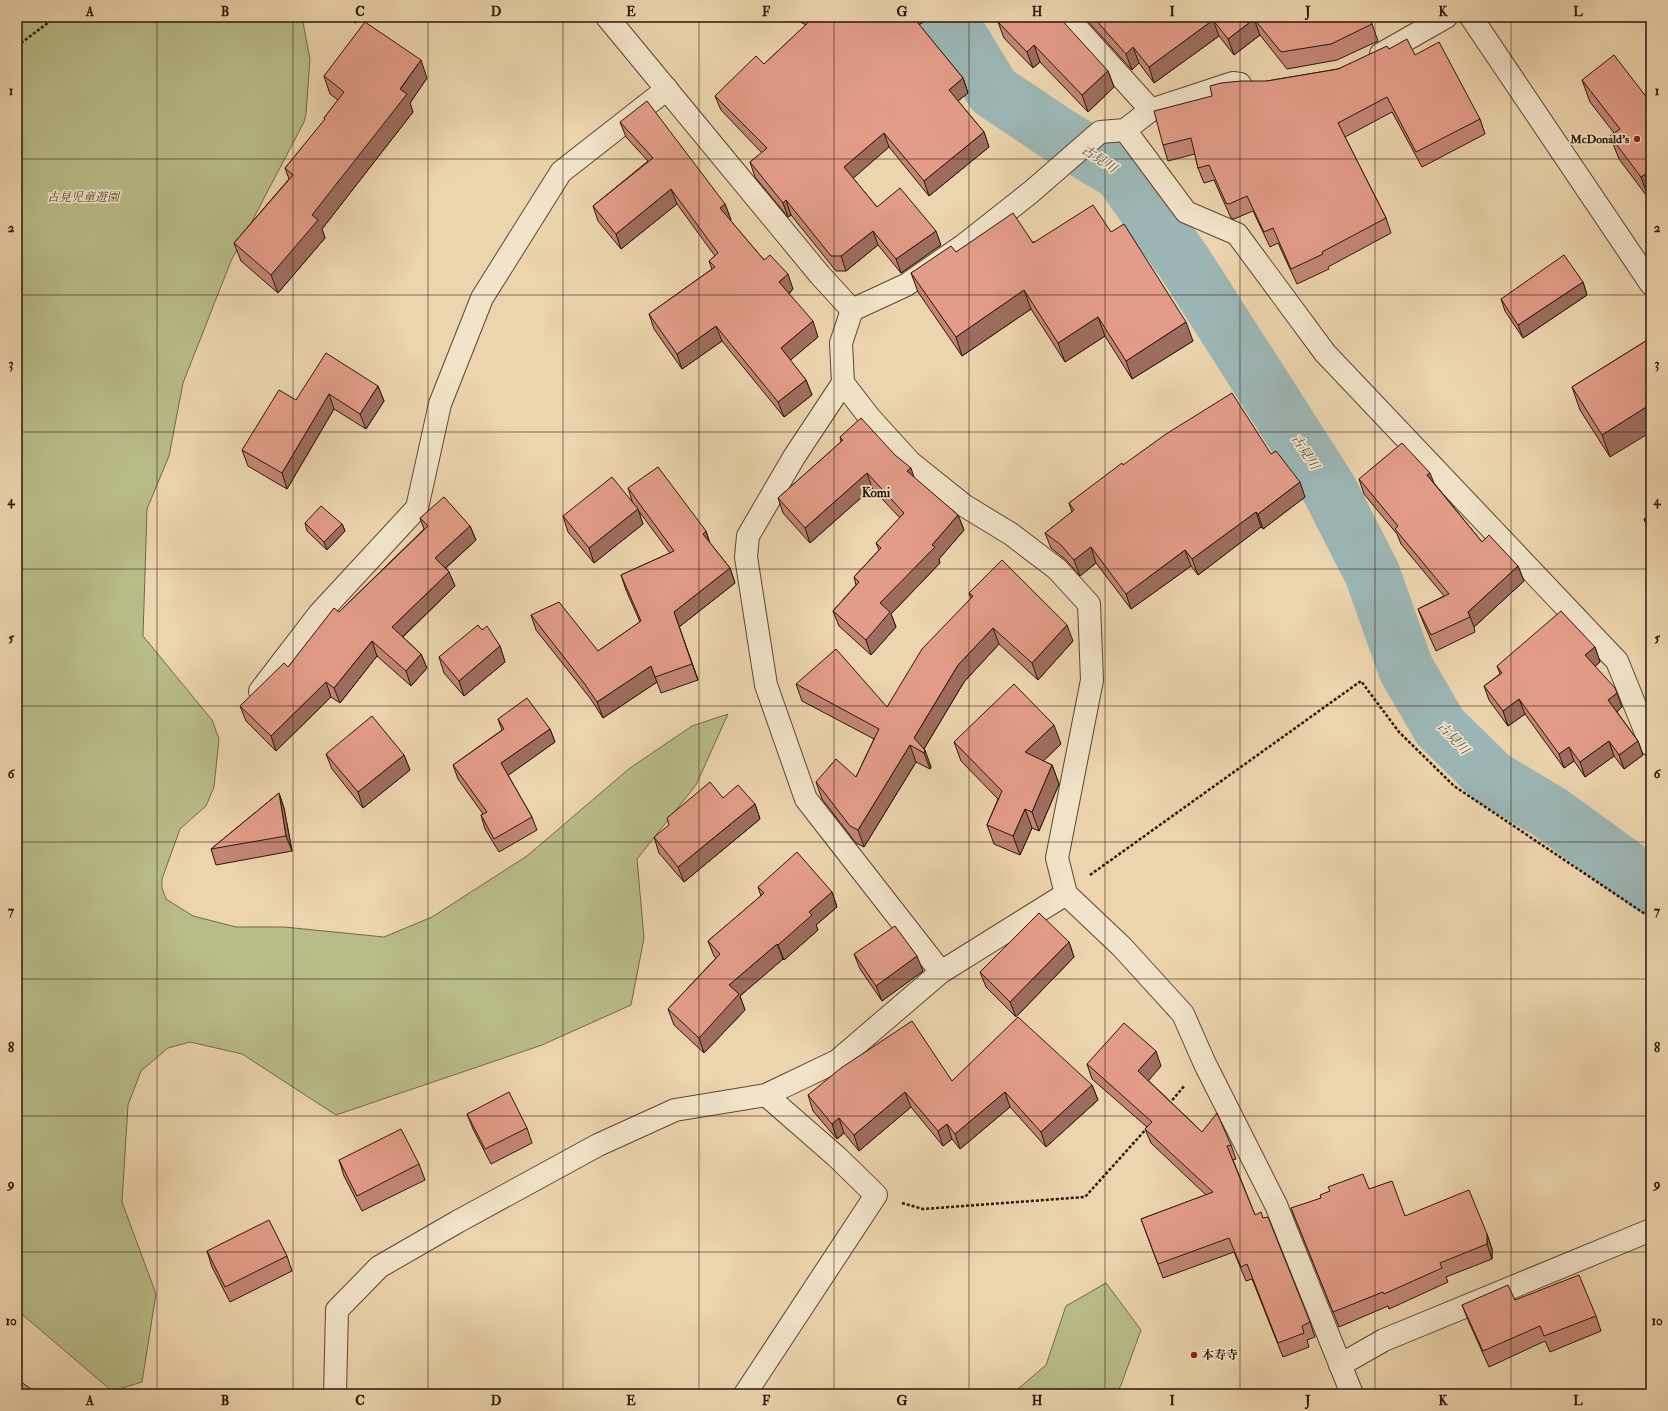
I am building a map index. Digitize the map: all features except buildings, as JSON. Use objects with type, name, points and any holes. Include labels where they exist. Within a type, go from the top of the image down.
[{"type":"street","points":[[607,17],[820,275],[852,310]]},
{"type":"street","points":[[1067,17],[1151,110]]},
{"type":"street","points":[[1363,63],[1446,17]]},
{"type":"street","points":[[1471,17],[1651,284]]},
{"type":"street","points":[[1256,84],[1233,83],[1151,110],[1125,130],[1100,132],[1031,192],[957,249],[906,285],[852,310],[841,343],[843,383],[870,418],[910,462],[965,506],[1011,534],[1057,569],[1090,604],[1092,680],[1056,858],[1066,894],[1122,946],[1183,1014],[1205,1064],[1276,1204],[1352,1394]]},
{"type":"street","points":[[260,691],[319,614],[417,508],[440,404],[482,298],[561,172],[667,89]]},
{"type":"street","points":[[1125,130],[1186,212],[1238,234],[1325,353],[1617,660],[1651,745]]},
{"type":"street","points":[[843,383],[794,457],[748,536],[746,557],[766,685],[806,799],[941,972]]},
{"type":"street","points":[[335,1394],[337,1310],[379,1267],[457,1222],[598,1145],[675,1110],[766,1095],[838,1061],[941,972],[1066,894]]},
{"type":"street","points":[[744,1394],[876,1195],[766,1095]]},
{"type":"street","points":[[1340,1365],[1384,1340],[1651,1230]]},
{"type":"path","points":[[17,46],[56,17]]},
{"type":"path","points":[[1066,894],[1107,861],[1361,681],[1399,732],[1454,786],[1651,918]]},
{"type":"path","points":[[1168,1104],[1205,1064]]},
{"type":"path","points":[[876,1195],[923,1209],[1085,1197],[1153,1122]]},
{"type":"green space","name":"古見児童遊園","points":[[17,17],[302,17],[310,59],[306,114],[304,122],[231,261],[183,383],[169,456],[147,509],[143,636],[212,720],[219,739],[214,787],[206,806],[180,829],[162,879],[162,888],[166,899],[193,916],[236,927],[284,927],[384,937],[432,917],[527,856],[630,768],[692,726],[728,714],[696,785],[637,859],[644,938],[631,1005],[542,1045],[336,1115],[242,1054],[190,1042],[168,1048],[141,1071],[128,1105],[122,1202],[156,1294],[142,1382],[112,1391],[17,1310]]},
{"type":"green space","points":[[1106,1283],[1141,1330],[1121,1385],[1116,1394],[1012,1394],[1046,1365],[1066,1306]]},
{"type":"waterway","name":"古見川","points":[[948,17],[993,91],[1057,134],[1121,173],[1185,264],[1329,489],[1372,573],[1406,669],[1440,727],[1492,778],[1549,812],[1651,886]]},
{"type":"place","name":"McDonald's","points":[[1637,139]]},
{"type":"place","name":"本寿寺","points":[[1194,1355]]},
{"type":"district","name":"Komi","points":[[876,493]]}]
